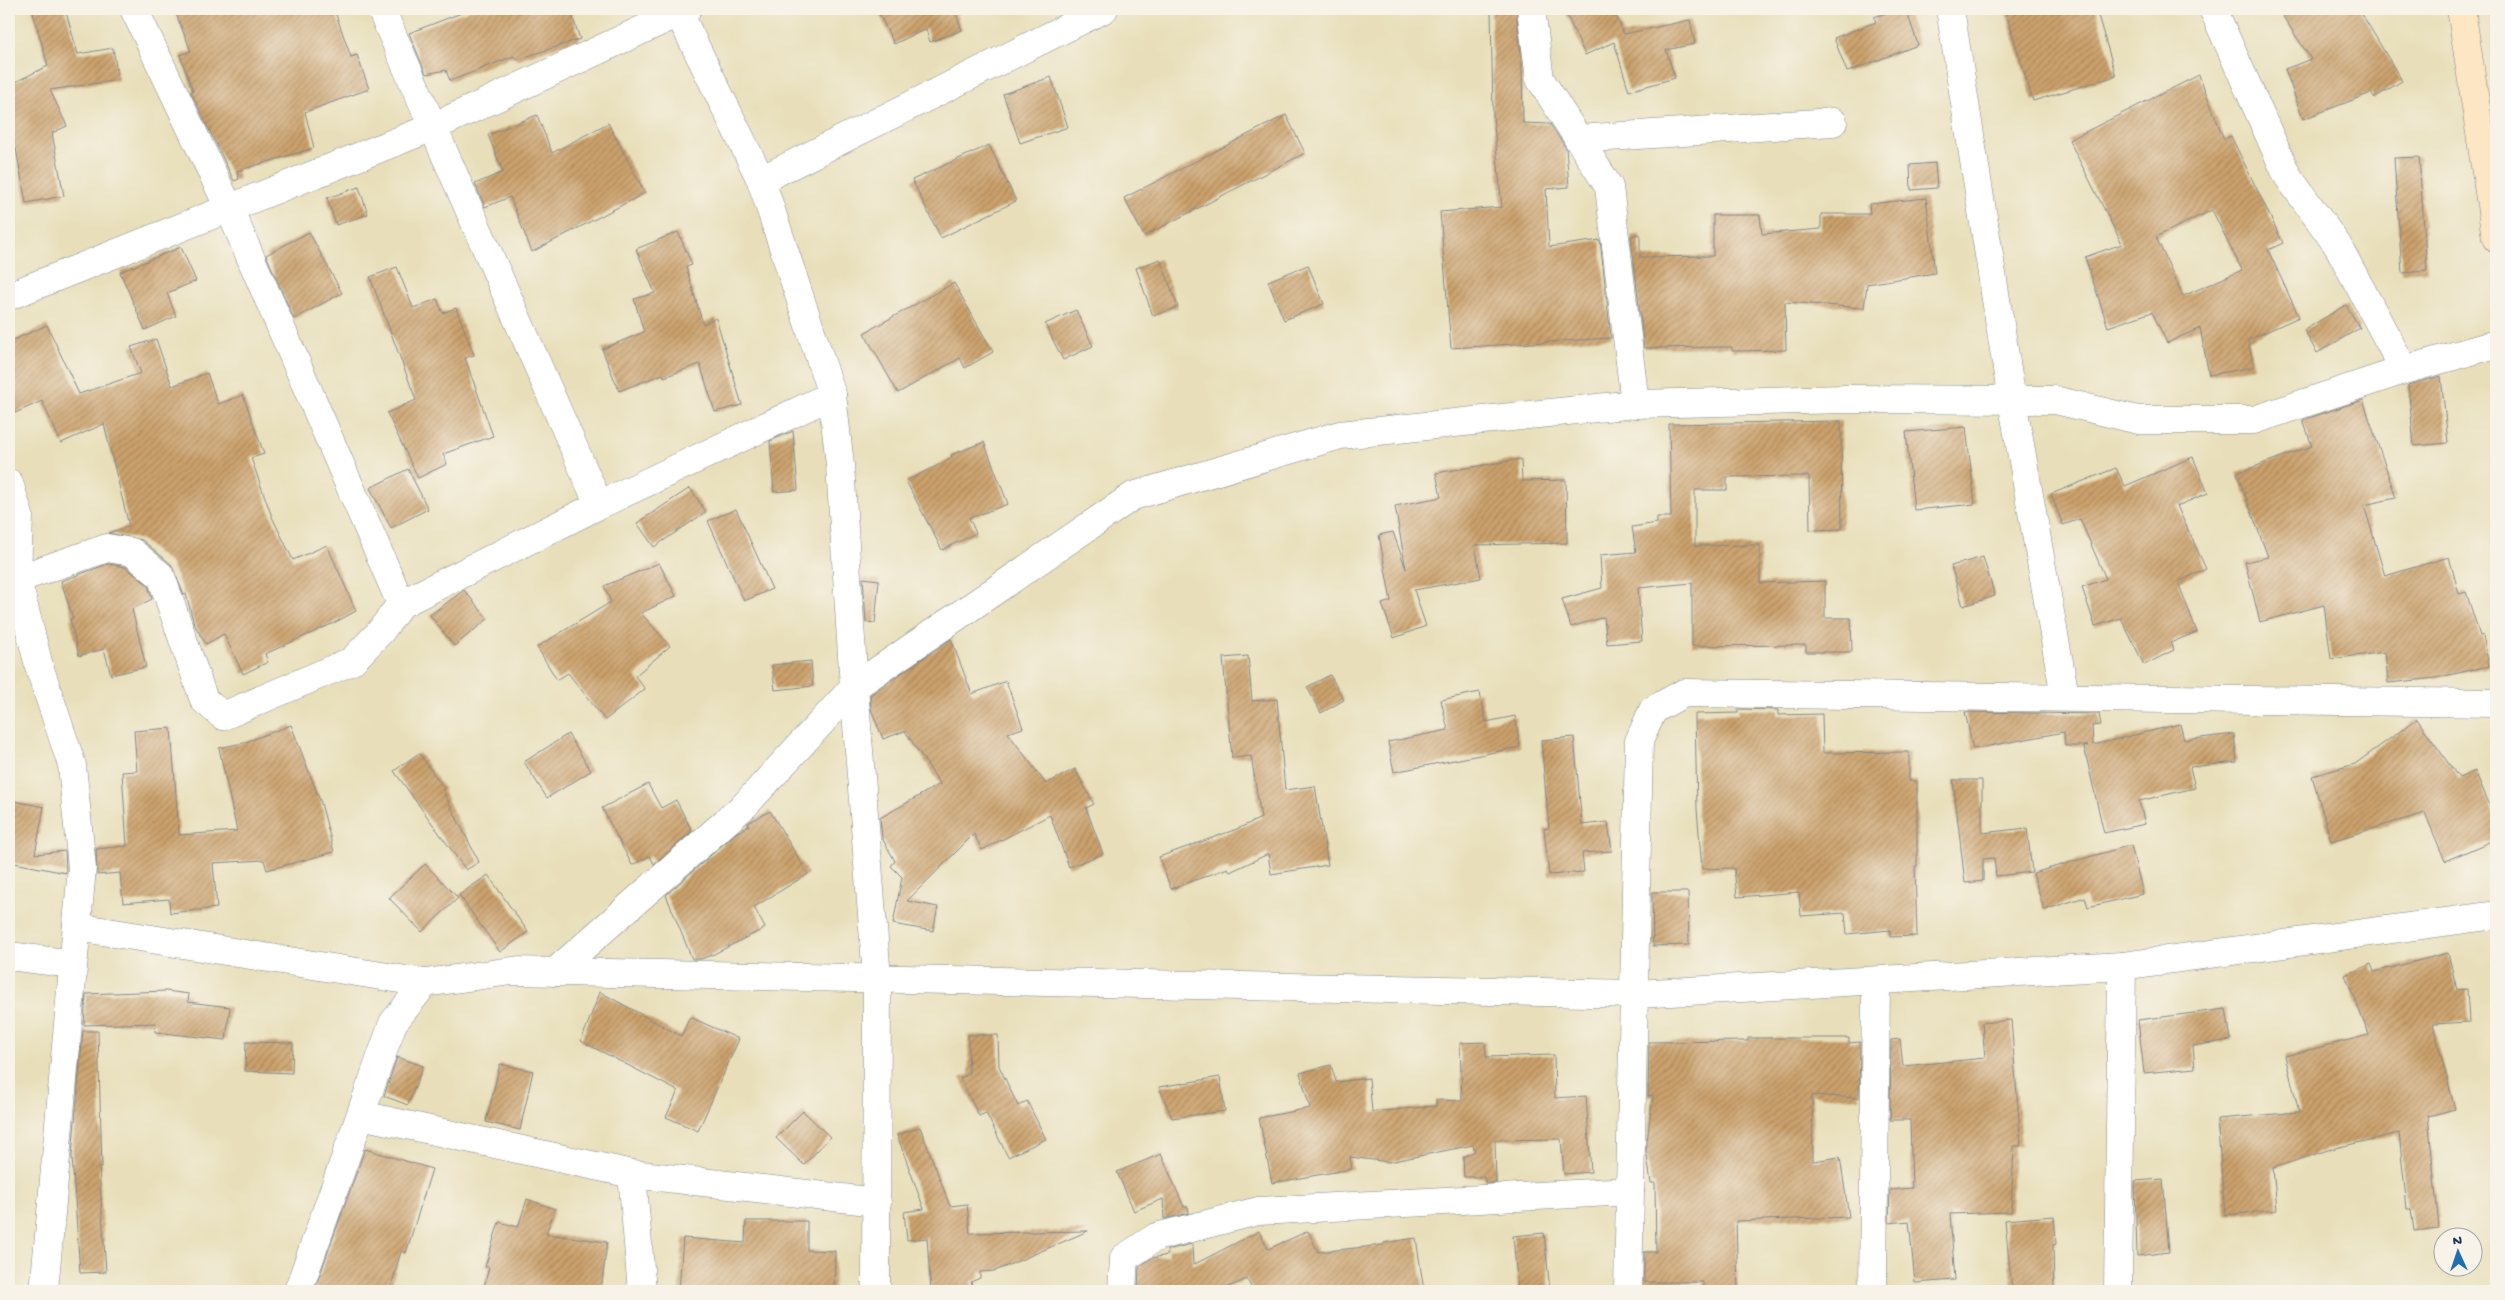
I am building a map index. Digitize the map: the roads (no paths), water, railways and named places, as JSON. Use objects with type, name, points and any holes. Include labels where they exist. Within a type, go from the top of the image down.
[{"type":"main road","points":[[2461,9],[2496,238]]},
{"type":"street","points":[[134,9],[229,208],[401,604]]},
{"type":"street","points":[[381,9],[600,505]]},
{"type":"street","points":[[761,180],[1104,9]]},
{"type":"street","points":[[1531,9],[1540,80],[1609,187],[1636,404]]},
{"type":"street","points":[[1950,9],[2012,400],[2064,696]]},
{"type":"street","points":[[2213,9],[2287,175],[2338,246],[2404,370]]},
{"type":"street","points":[[9,296],[433,127],[681,10],[761,180],[832,395],[840,465],[854,687],[878,978],[876,1291]]},
{"type":"street","points":[[1578,138],[1833,122]]},
{"type":"street","points":[[555,972],[745,805],[854,687],[1133,496],[1340,435],[1636,404],[1847,399],[2055,400],[2138,420],[2254,420],[2404,370],[2496,344]]},
{"type":"street","points":[[13,586],[107,548],[132,552],[161,576],[204,700],[223,716],[352,661],[380,632],[401,604],[600,505],[832,395]]},
{"type":"street","points":[[9,483],[19,515],[13,586],[72,765],[82,868],[44,1291]]},
{"type":"street","points":[[1628,1291],[1636,994],[1639,741],[1653,710],[1684,693],[2064,696],[2496,703]]},
{"type":"street","points":[[76,927],[425,983],[512,971],[1636,994],[2122,966],[2496,915]]},
{"type":"street","points":[[9,956],[73,964]]},
{"type":"street","points":[[2118,1291],[2122,966]]},
{"type":"street","points":[[1873,1291],[1876,981]]},
{"type":"street","points":[[298,1291],[393,1023],[425,983]]},
{"type":"street","points":[[361,1115],[632,1174],[877,1202]]},
{"type":"street","points":[[632,1174],[642,1291]]},
{"type":"street","points":[[1122,1291],[1124,1258],[1156,1237],[1258,1211],[1630,1191]]}]
